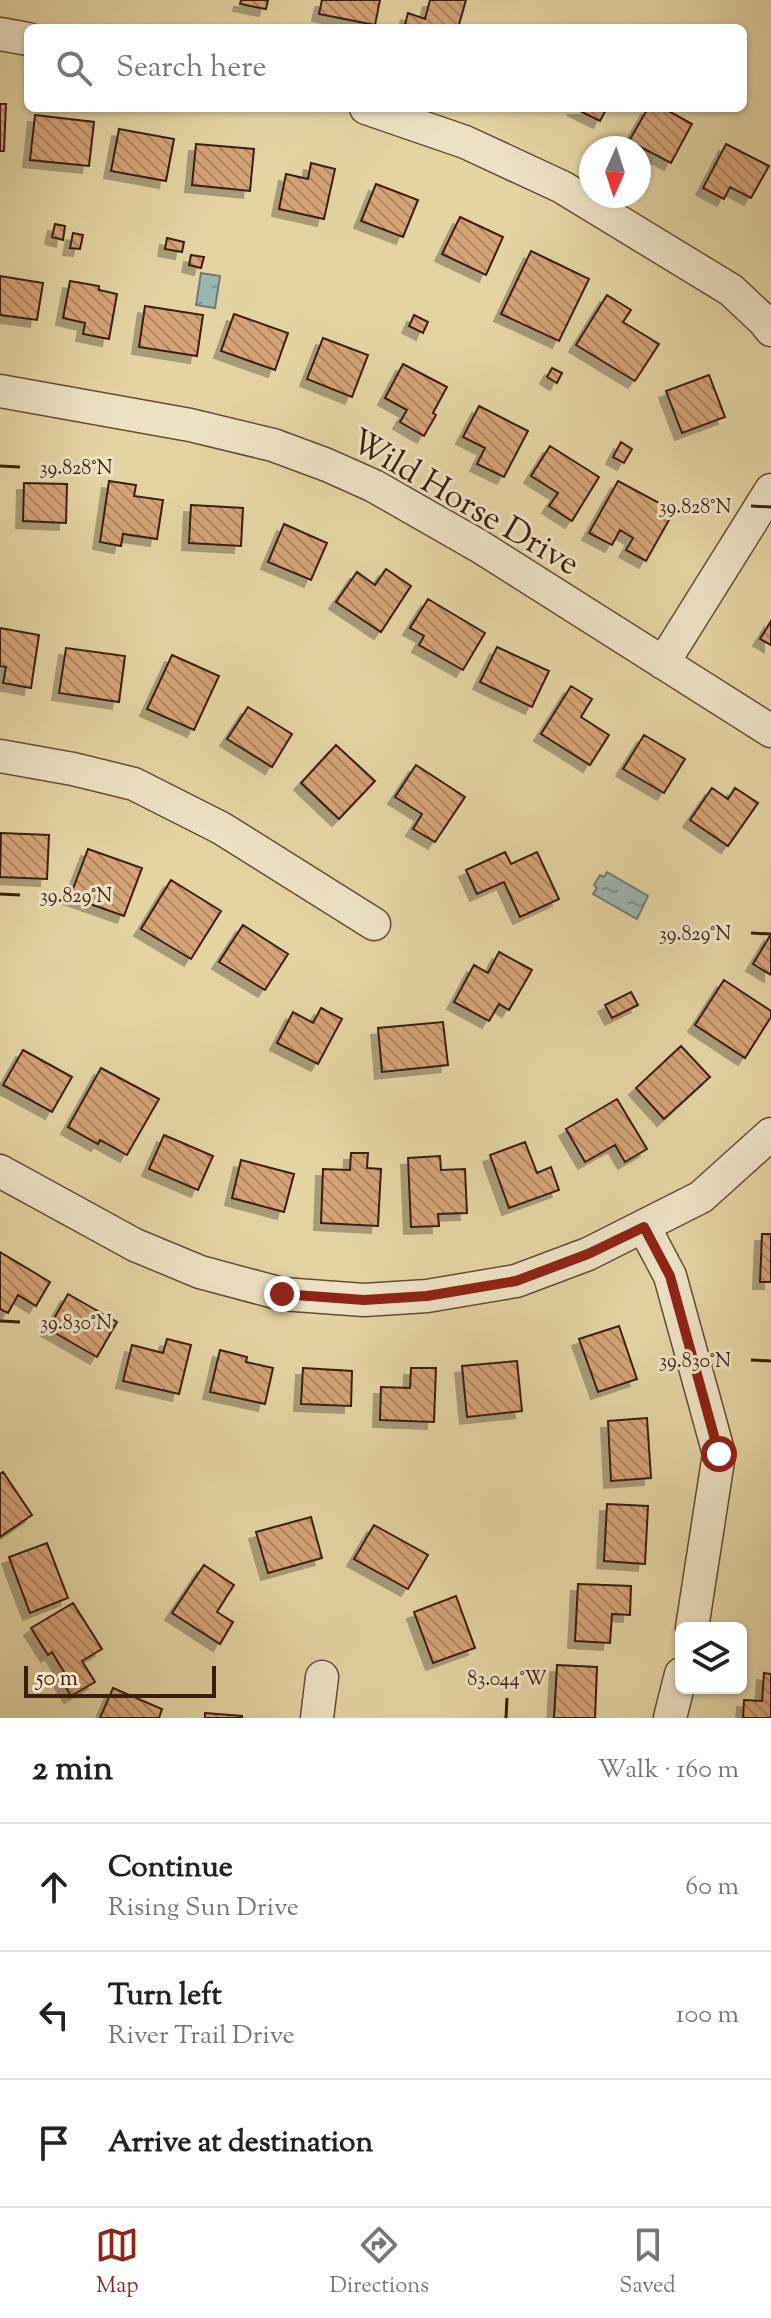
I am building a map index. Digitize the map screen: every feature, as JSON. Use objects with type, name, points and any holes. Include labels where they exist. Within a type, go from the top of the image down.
[{"type":"street","points":[[0,34],[24,38]]},
{"type":"street","points":[[378,112],[465,142],[562,187],[731,290],[771,330]]},
{"type":"street","name":"Wild Horse Drive","points":[[0,391],[190,425],[273,445],[327,465],[420,511],[771,731]]},
{"type":"street","points":[[663,663],[771,490]]},
{"type":"street","points":[[0,756],[134,784],[221,828],[374,924]]},
{"type":"street","points":[[0,1171],[135,1245],[200,1272],[282,1294],[364,1300],[427,1296],[516,1281],[588,1254],[701,1197],[771,1134]]},
{"type":"street","points":[[644,1227],[670,1276],[719,1454],[693,1622]]},
{"type":"street","points":[[317,1718],[322,1677]]},
{"type":"street","points":[[670,1718],[676,1694]]},
{"type":"water","points":[[201,273],[220,276],[215,308],[196,305]]},
{"type":"water","points":[[607,872],[648,896],[637,919],[593,894],[600,875],[604,877]]},
{"type":"building","points":[[241,0],[268,0],[266,9],[240,4]]},
{"type":"building","points":[[322,0],[380,0],[375,24],[319,14]]},
{"type":"building","points":[[430,0],[466,0],[459,24],[405,24],[408,13],[425,19]]},
{"type":"building","points":[[0,104],[6,104],[4,151],[0,151]]},
{"type":"building","points":[[582,112],[605,112],[600,121]]},
{"type":"building","points":[[646,112],[670,112],[692,124],[671,163],[651,153],[651,136],[632,136]]},
{"type":"building","points":[[35,115],[94,122],[89,166],[30,160]]},
{"type":"building","points":[[119,129],[174,139],[166,181],[111,171]]},
{"type":"building","points":[[196,144],[254,149],[250,191],[192,185]]},
{"type":"building","points":[[726,144],[769,166],[751,198],[730,187],[724,199],[703,188]]},
{"type":"building","points":[[311,163],[335,169],[324,219],[279,209],[286,174],[308,179]]},
{"type":"building","points":[[376,184],[418,200],[403,237],[361,221]]},
{"type":"building","points":[[460,217],[503,237],[486,275],[442,254]]},
{"type":"building","points":[[55,224],[65,226],[63,240],[52,237]]},
{"type":"building","points":[[73,233],[83,235],[80,249],[70,248]]},
{"type":"building","points":[[167,238],[184,242],[182,252],[165,249]]},
{"type":"building","points":[[531,251],[589,279],[559,341],[501,314]]},
{"type":"building","points":[[191,255],[204,257],[201,268],[189,265]]},
{"type":"building","points":[[0,276],[43,283],[37,320],[0,315]]},
{"type":"building","points":[[70,281],[99,286],[99,290],[117,294],[109,339],[83,334],[85,323],[63,318]]},
{"type":"building","points":[[607,295],[631,310],[623,322],[659,344],[635,381],[576,345]]},
{"type":"building","points":[[145,306],[203,315],[197,356],[139,347]]},
{"type":"building","points":[[234,314],[288,333],[275,370],[221,351]]},
{"type":"building","points":[[414,315],[428,322],[423,333],[409,326]]},
{"type":"building","points":[[323,338],[368,355],[352,397],[307,379]]},
{"type":"building","points":[[403,364],[447,387],[424,436],[400,422],[407,410],[385,398]]},
{"type":"building","points":[[552,368],[562,373],[557,383],[547,377]]},
{"type":"building","points":[[709,375],[725,417],[682,433],[666,391]]},
{"type":"building","points":[[479,406],[528,431],[504,477],[477,464],[485,448],[463,437]]},
{"type":"building","points":[[621,442],[632,449],[624,463],[613,457]]},
{"type":"building","points":[[550,446],[599,477],[572,521],[549,506],[558,493],[531,476]]},
{"type":"building","points":[[109,481],[136,485],[134,496],[163,500],[157,539],[123,534],[121,546],[100,542]]},
{"type":"building","points":[[618,481],[674,511],[646,561],[626,550],[633,538],[620,530],[612,545],[589,533]]},
{"type":"building","points":[[24,483],[67,484],[66,523],[23,521]]},
{"type":"building","points":[[191,505],[243,508],[241,546],[189,543]]},
{"type":"building","points":[[284,524],[327,543],[311,580],[268,562]]},
{"type":"building","points":[[386,569],[411,586],[381,632],[336,602],[357,572],[375,585]]},
{"type":"building","points":[[428,599],[485,633],[463,670],[419,645],[424,636],[410,628]]},
{"type":"building","points":[[771,621],[771,645],[760,639]]},
{"type":"building","points":[[0,628],[39,635],[31,688],[3,683],[6,667],[0,666]]},
{"type":"building","points":[[497,647],[549,671],[532,707],[480,682]]},
{"type":"building","points":[[66,648],[125,656],[119,702],[59,693]]},
{"type":"building","points":[[172,655],[219,676],[194,730],[147,709]]},
{"type":"building","points":[[571,686],[592,699],[581,717],[609,735],[590,765],[541,734]]},
{"type":"building","points":[[248,707],[292,734],[272,767],[227,739]]},
{"type":"building","points":[[644,735],[685,759],[664,793],[623,769]]},
{"type":"building","points":[[336,745],[375,781],[339,819],[301,783]]},
{"type":"building","points":[[416,765],[465,797],[435,842],[413,829],[422,814],[395,797]]},
{"type":"building","points":[[712,788],[728,799],[735,788],[758,803],[728,846],[690,820]]},
{"type":"building","points":[[1,833],[49,835],[47,879],[0,877]]},
{"type":"building","points":[[88,849],[142,868],[124,916],[70,897]]},
{"type":"building","points":[[505,852],[511,864],[537,852],[559,899],[520,917],[504,882],[477,894],[466,870]]},
{"type":"building","points":[[171,880],[221,911],[191,959],[141,929]]},
{"type":"building","points":[[243,925],[288,954],[265,990],[219,962]]},
{"type":"building","points":[[771,934],[771,975],[753,964]]},
{"type":"building","points":[[499,952],[532,970],[509,1010],[499,1004],[489,1021],[454,1002],[474,965],[488,973]]},
{"type":"building","points":[[724,980],[771,1011],[771,1017],[745,1058],[695,1025]]},
{"type":"building","points":[[631,992],[638,1005],[612,1018],[605,1005]]},
{"type":"building","points":[[321,1008],[342,1019],[318,1064],[277,1043],[293,1012],[313,1023]]},
{"type":"building","points":[[443,1022],[448,1065],[382,1072],[378,1028]]},
{"type":"building","points":[[681,1046],[710,1077],[664,1119],[636,1088]]},
{"type":"building","points":[[23,1050],[72,1077],[52,1112],[3,1085]]},
{"type":"building","points":[[101,1068],[159,1099],[127,1155],[100,1140],[98,1144],[68,1127]]},
{"type":"building","points":[[617,1099],[647,1149],[625,1162],[615,1145],[585,1162],[566,1129]]},
{"type":"building","points":[[164,1135],[213,1156],[198,1190],[149,1169]]},
{"type":"building","points":[[525,1142],[537,1173],[551,1167],[559,1190],[509,1208],[490,1155]]},
{"type":"building","points":[[351,1153],[368,1153],[367,1168],[381,1169],[378,1226],[321,1223],[323,1169],[350,1170]]},
{"type":"building","points":[[440,1156],[441,1170],[465,1169],[467,1213],[438,1214],[439,1226],[411,1227],[408,1158]]},
{"type":"building","points":[[241,1160],[294,1174],[284,1212],[232,1198]]},
{"type":"building","points":[[762,1234],[771,1234],[771,1282],[760,1282]]},
{"type":"building","points":[[0,1252],[50,1282],[36,1306],[18,1295],[8,1313],[0,1309]]},
{"type":"building","points":[[68,1294],[117,1322],[97,1357],[48,1329]]},
{"type":"building","points":[[619,1326],[637,1379],[598,1392],[579,1339]]},
{"type":"building","points":[[167,1339],[191,1345],[179,1394],[123,1381],[132,1345],[163,1353]]},
{"type":"building","points":[[220,1350],[247,1357],[246,1362],[273,1368],[265,1404],[210,1392]]},
{"type":"building","points":[[517,1361],[522,1411],[467,1417],[462,1366]]},
{"type":"building","points":[[303,1368],[352,1371],[351,1406],[301,1404]]},
{"type":"building","points":[[411,1368],[436,1368],[434,1422],[380,1420],[381,1387],[410,1388]]},
{"type":"building","points":[[647,1418],[651,1478],[611,1481],[608,1421]]},
{"type":"building","points":[[3,1472],[32,1515],[0,1537],[0,1474]]},
{"type":"building","points":[[607,1504],[648,1506],[645,1564],[604,1561]]},
{"type":"building","points":[[311,1517],[322,1558],[268,1573],[256,1532]]},
{"type":"building","points":[[374,1525],[428,1555],[408,1589],[354,1559]]},
{"type":"building","points":[[47,1543],[68,1598],[30,1613],[9,1557]]},
{"type":"building","points":[[204,1565],[234,1585],[217,1612],[233,1622],[220,1644],[172,1613]]},
{"type":"building","points":[[578,1584],[631,1586],[630,1615],[612,1614],[610,1643],[575,1641]]},
{"type":"building","points":[[456,1596],[475,1648],[433,1663],[414,1612]]},
{"type":"building","points":[[73,1603],[102,1649],[82,1661],[95,1682],[71,1696],[59,1676],[64,1672],[52,1652],[48,1655],[31,1628]]},
{"type":"building","points":[[557,1665],[597,1667],[595,1718],[554,1718]]},
{"type":"building","points":[[764,1673],[771,1674],[771,1718],[743,1718],[744,1700],[762,1701]]},
{"type":"building","points":[[113,1688],[162,1709],[159,1718],[100,1718]]},
{"type":"building","points":[[205,1713],[242,1716],[242,1718],[205,1718]]},
{"type":"route","points":[[282,1294],[364,1300],[427,1296],[516,1281],[588,1254],[644,1227],[670,1276],[719,1454]]}]
